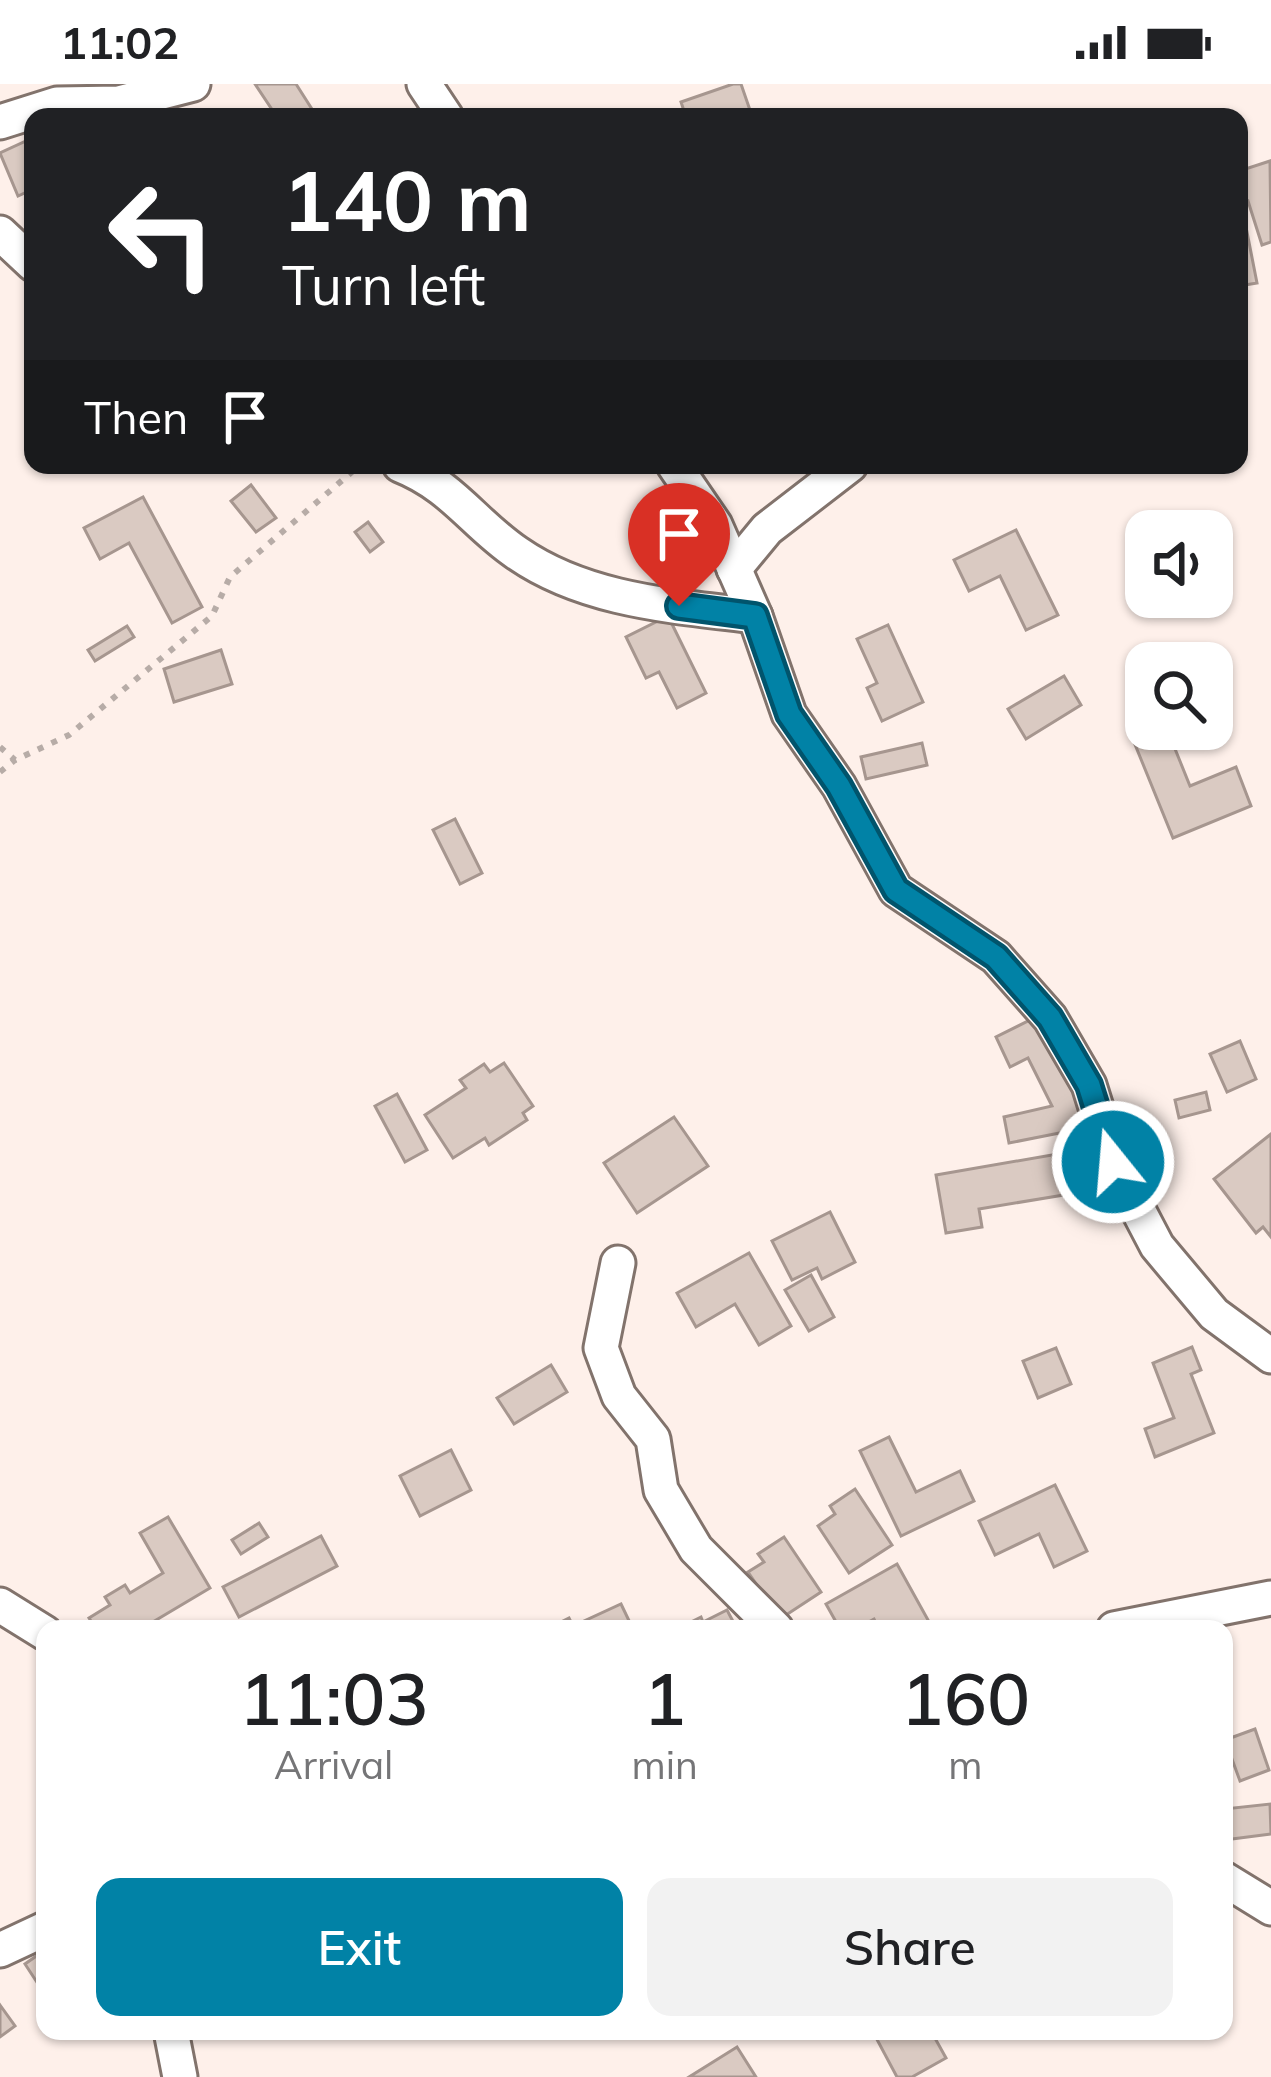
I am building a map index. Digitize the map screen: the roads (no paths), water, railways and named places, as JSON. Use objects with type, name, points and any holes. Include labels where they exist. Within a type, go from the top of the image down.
[{"type":"street","points":[[44,108],[119,103],[193,84]]},
{"type":"street","points":[[0,233],[24,256]]},
{"type":"street","points":[[422,474],[474,511],[514,552],[554,573],[640,601],[755,616]]},
{"type":"street","points":[[680,474],[715,525],[755,616],[789,714],[839,786],[896,890],[996,957],[1050,1018],[1089,1085],[1113,1162],[1157,1246],[1214,1314],[1271,1356]]},
{"type":"street","points":[[734,569],[767,529],[838,474]]},
{"type":"street","points":[[618,1263],[602,1348],[619,1396],[652,1439],[661,1490],[696,1549],[767,1620]]},
{"type":"street","points":[[1138,1620],[1271,1598]]},
{"type":"street","points":[[0,1605],[36,1627]]},
{"type":"street","points":[[1233,1885],[1271,1908]]},
{"type":"street","points":[[0,1949],[36,1933]]},
{"type":"street","points":[[173,2040],[180,2077]]}]
